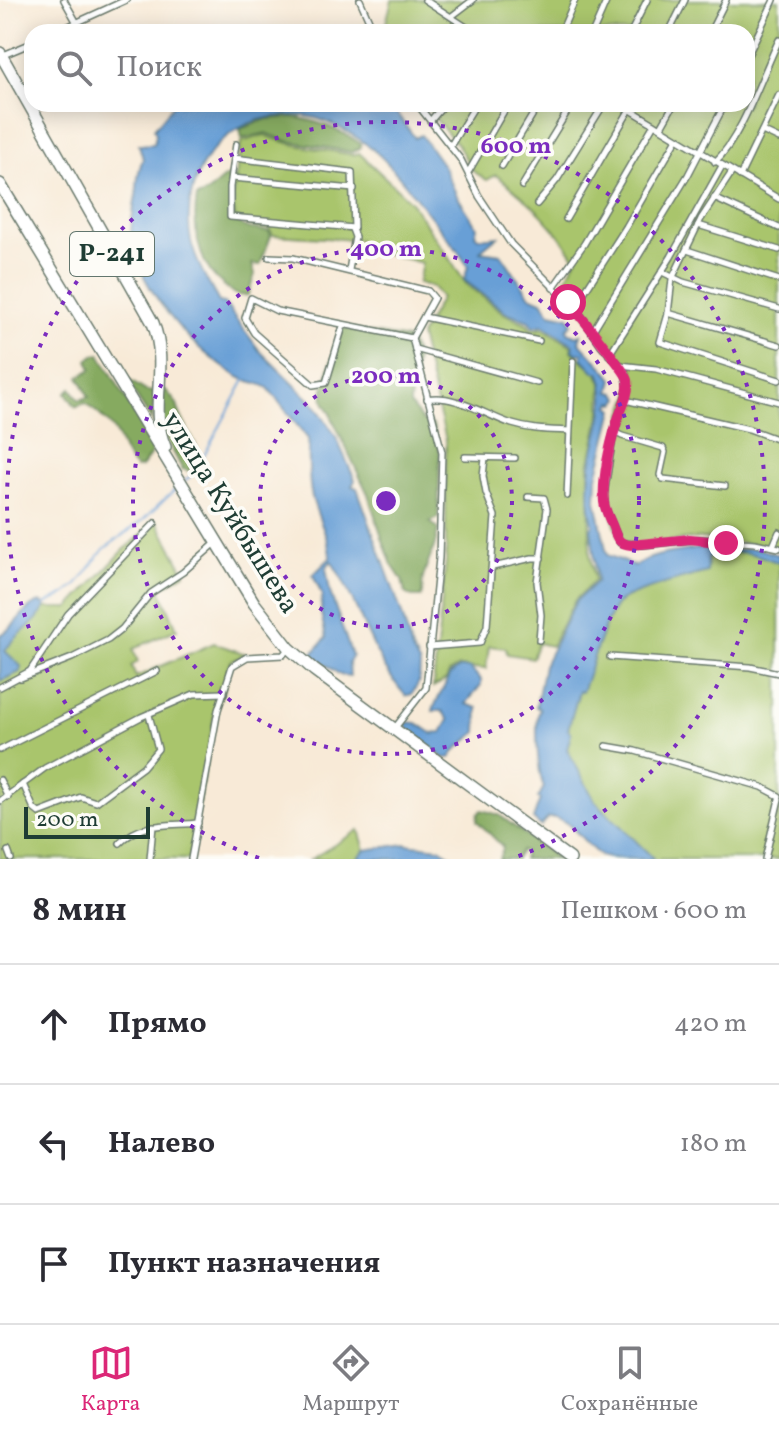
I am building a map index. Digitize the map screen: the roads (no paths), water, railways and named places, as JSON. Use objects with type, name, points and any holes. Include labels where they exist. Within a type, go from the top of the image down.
[{"type":"highway","name":"Р-241","points":[[1,55],[24,96]]},
{"type":"highway","name":"Р-241","points":[[33,112],[153,323],[161,349],[158,424],[175,469]]},
{"type":"highway","name":"улица Куйбышева","points":[[0,184],[254,603],[289,648],[393,730],[570,859]]},
{"type":"street","points":[[64,0],[77,23],[126,0]]},
{"type":"street","points":[[107,0],[111,7]]},
{"type":"street","points":[[360,0],[370,24]]},
{"type":"street","points":[[425,0],[464,24]]},
{"type":"street","points":[[452,16],[473,0]]},
{"type":"street","points":[[564,24],[575,0]]},
{"type":"street","points":[[596,24],[607,0]]},
{"type":"street","points":[[635,24],[647,0]]},
{"type":"street","points":[[673,24],[685,0]]},
{"type":"street","points":[[714,24],[726,0]]},
{"type":"street","points":[[755,40],[774,0]]},
{"type":"street","points":[[755,93],[779,40]]},
{"type":"street","points":[[1,55],[24,46]]},
{"type":"street","points":[[740,176],[779,95]]},
{"type":"street","points":[[424,112],[469,172],[479,196],[511,244],[574,308],[628,380],[614,432],[604,502],[620,543],[643,545],[690,539],[776,547],[779,532]]},
{"type":"street","points":[[431,120],[438,112]]},
{"type":"street","points":[[451,145],[471,112]]},
{"type":"street","points":[[469,172],[503,112]]},
{"type":"street","points":[[502,166],[534,112]]},
{"type":"street","points":[[522,186],[567,112]]},
{"type":"street","points":[[537,204],[557,180],[599,112]]},
{"type":"street","points":[[566,219],[629,112]]},
{"type":"street","points":[[639,112],[677,139],[779,199]]},
{"type":"street","points":[[553,288],[668,112]]},
{"type":"street","points":[[592,332],[700,153],[721,112]]},
{"type":"street","points":[[715,162],[739,129],[747,112]]},
{"type":"street","points":[[762,131],[779,139]]},
{"type":"street","points":[[574,308],[677,139]]},
{"type":"street","points":[[236,144],[230,217],[352,229]]},
{"type":"street","points":[[234,158],[352,172],[352,229],[355,237],[349,270]]},
{"type":"street","points":[[609,355],[662,272],[722,166]]},
{"type":"street","points":[[732,172],[698,225],[673,277],[660,342],[779,380]]},
{"type":"street","points":[[232,178],[354,189]]},
{"type":"street","points":[[714,198],[779,228]]},
{"type":"street","points":[[698,225],[779,250]]},
{"type":"street","points":[[687,250],[779,280]]},
{"type":"street","points":[[269,257],[293,258],[349,270],[428,291],[434,298],[412,338],[442,452],[439,558],[426,688],[393,730]]},
{"type":"street","points":[[662,272],[779,309]]},
{"type":"street","points":[[343,326],[326,383],[313,385],[254,333],[245,318],[251,298],[277,311],[412,338]]},
{"type":"street","points":[[668,313],[779,345]]},
{"type":"street","points":[[424,317],[539,341]]},
{"type":"street","points":[[414,348],[537,383]]},
{"type":"street","points":[[567,496],[573,361]]},
{"type":"street","points":[[619,365],[656,369],[779,402]]},
{"type":"street","points":[[427,399],[438,397],[452,400],[520,426],[569,431]]},
{"type":"street","points":[[625,400],[749,429],[779,440]]},
{"type":"street","points":[[614,432],[663,448],[665,452],[660,475],[663,479],[725,486]]},
{"type":"street","points":[[465,457],[515,458]]},
{"type":"street","points":[[429,647],[477,644],[483,640],[490,616],[488,590],[493,567],[495,516],[483,476],[485,458]]},
{"type":"street","points":[[528,497],[545,499],[547,518],[537,582],[541,615],[539,640]]},
{"type":"street","points":[[21,678],[30,671],[77,603],[155,523]]},
{"type":"street","points":[[0,687],[108,640],[122,629],[151,593],[183,572],[217,541]]},
{"type":"street","points":[[493,567],[541,558]]},
{"type":"street","points":[[191,859],[218,710],[232,666],[253,656],[283,655],[289,648]]},
{"type":"street","points":[[610,657],[750,667],[779,673]]},
{"type":"street","points":[[0,750],[157,671]]},
{"type":"street","points":[[0,801],[45,768],[149,715],[194,694],[224,693]]},
{"type":"street","points":[[23,784],[34,809],[39,813],[81,797],[96,802],[143,767],[158,749],[149,715]]},
{"type":"street","points":[[606,746],[635,751],[762,787],[779,797],[765,859]]},
{"type":"street","points":[[0,780],[8,797]]},
{"type":"street","points":[[120,843],[126,837],[153,826],[198,823]]},
{"type":"street","points":[[150,859],[153,826]]},
{"type":"street","points":[[8,851],[11,859]]},
{"type":"water","points":[[168,112],[396,112],[415,138],[421,135],[444,167],[456,194],[477,227],[475,235],[478,238],[498,236],[480,251],[501,254],[530,296],[542,301],[550,313],[569,317],[572,323],[568,332],[577,336],[581,334],[579,341],[613,379],[610,392],[620,398],[610,406],[614,409],[597,477],[596,500],[607,555],[636,566],[660,555],[705,547],[709,552],[756,548],[779,555],[779,563],[744,552],[726,552],[708,557],[707,572],[646,590],[618,603],[603,632],[582,692],[579,691],[568,729],[571,734],[567,749],[595,801],[654,859],[603,857],[564,821],[548,818],[541,826],[533,819],[544,787],[538,748],[540,709],[536,707],[544,665],[576,601],[597,581],[589,489],[603,407],[603,383],[599,372],[595,372],[582,358],[583,353],[577,354],[573,350],[574,345],[543,325],[533,327],[529,321],[506,312],[464,280],[468,266],[402,179],[366,144],[337,126],[301,116],[260,120],[240,128],[208,156],[191,196],[189,218],[196,257],[219,302],[224,303],[260,351],[315,405],[335,435],[355,480],[352,486],[357,488],[412,650],[420,665],[419,682],[412,694],[406,696],[383,664],[331,561],[326,568],[330,592],[352,656],[350,676],[340,675],[312,654],[326,638],[321,613],[322,595],[313,575],[330,558],[310,490],[308,439],[268,388],[229,371],[182,330],[160,303],[136,259],[131,234],[143,159],[139,145],[154,144],[154,129]]},
{"type":"water","points":[[40,602],[46,605],[42,612],[5,651],[21,666],[20,672],[0,681],[0,635]]},
{"type":"water","points":[[459,668],[470,668],[481,680],[481,685],[466,704],[478,708],[477,732],[450,758],[444,758],[409,730],[404,722],[417,723],[433,734],[442,732],[449,720],[442,711],[433,711],[434,707],[450,675]]},
{"type":"water","points":[[406,844],[439,848],[457,859],[356,859],[365,850]]},
{"type":"waterway","points":[[185,481],[195,472],[245,380]]},
{"type":"waterway","points":[[45,604],[77,585],[104,549],[142,521],[177,488]]}]
